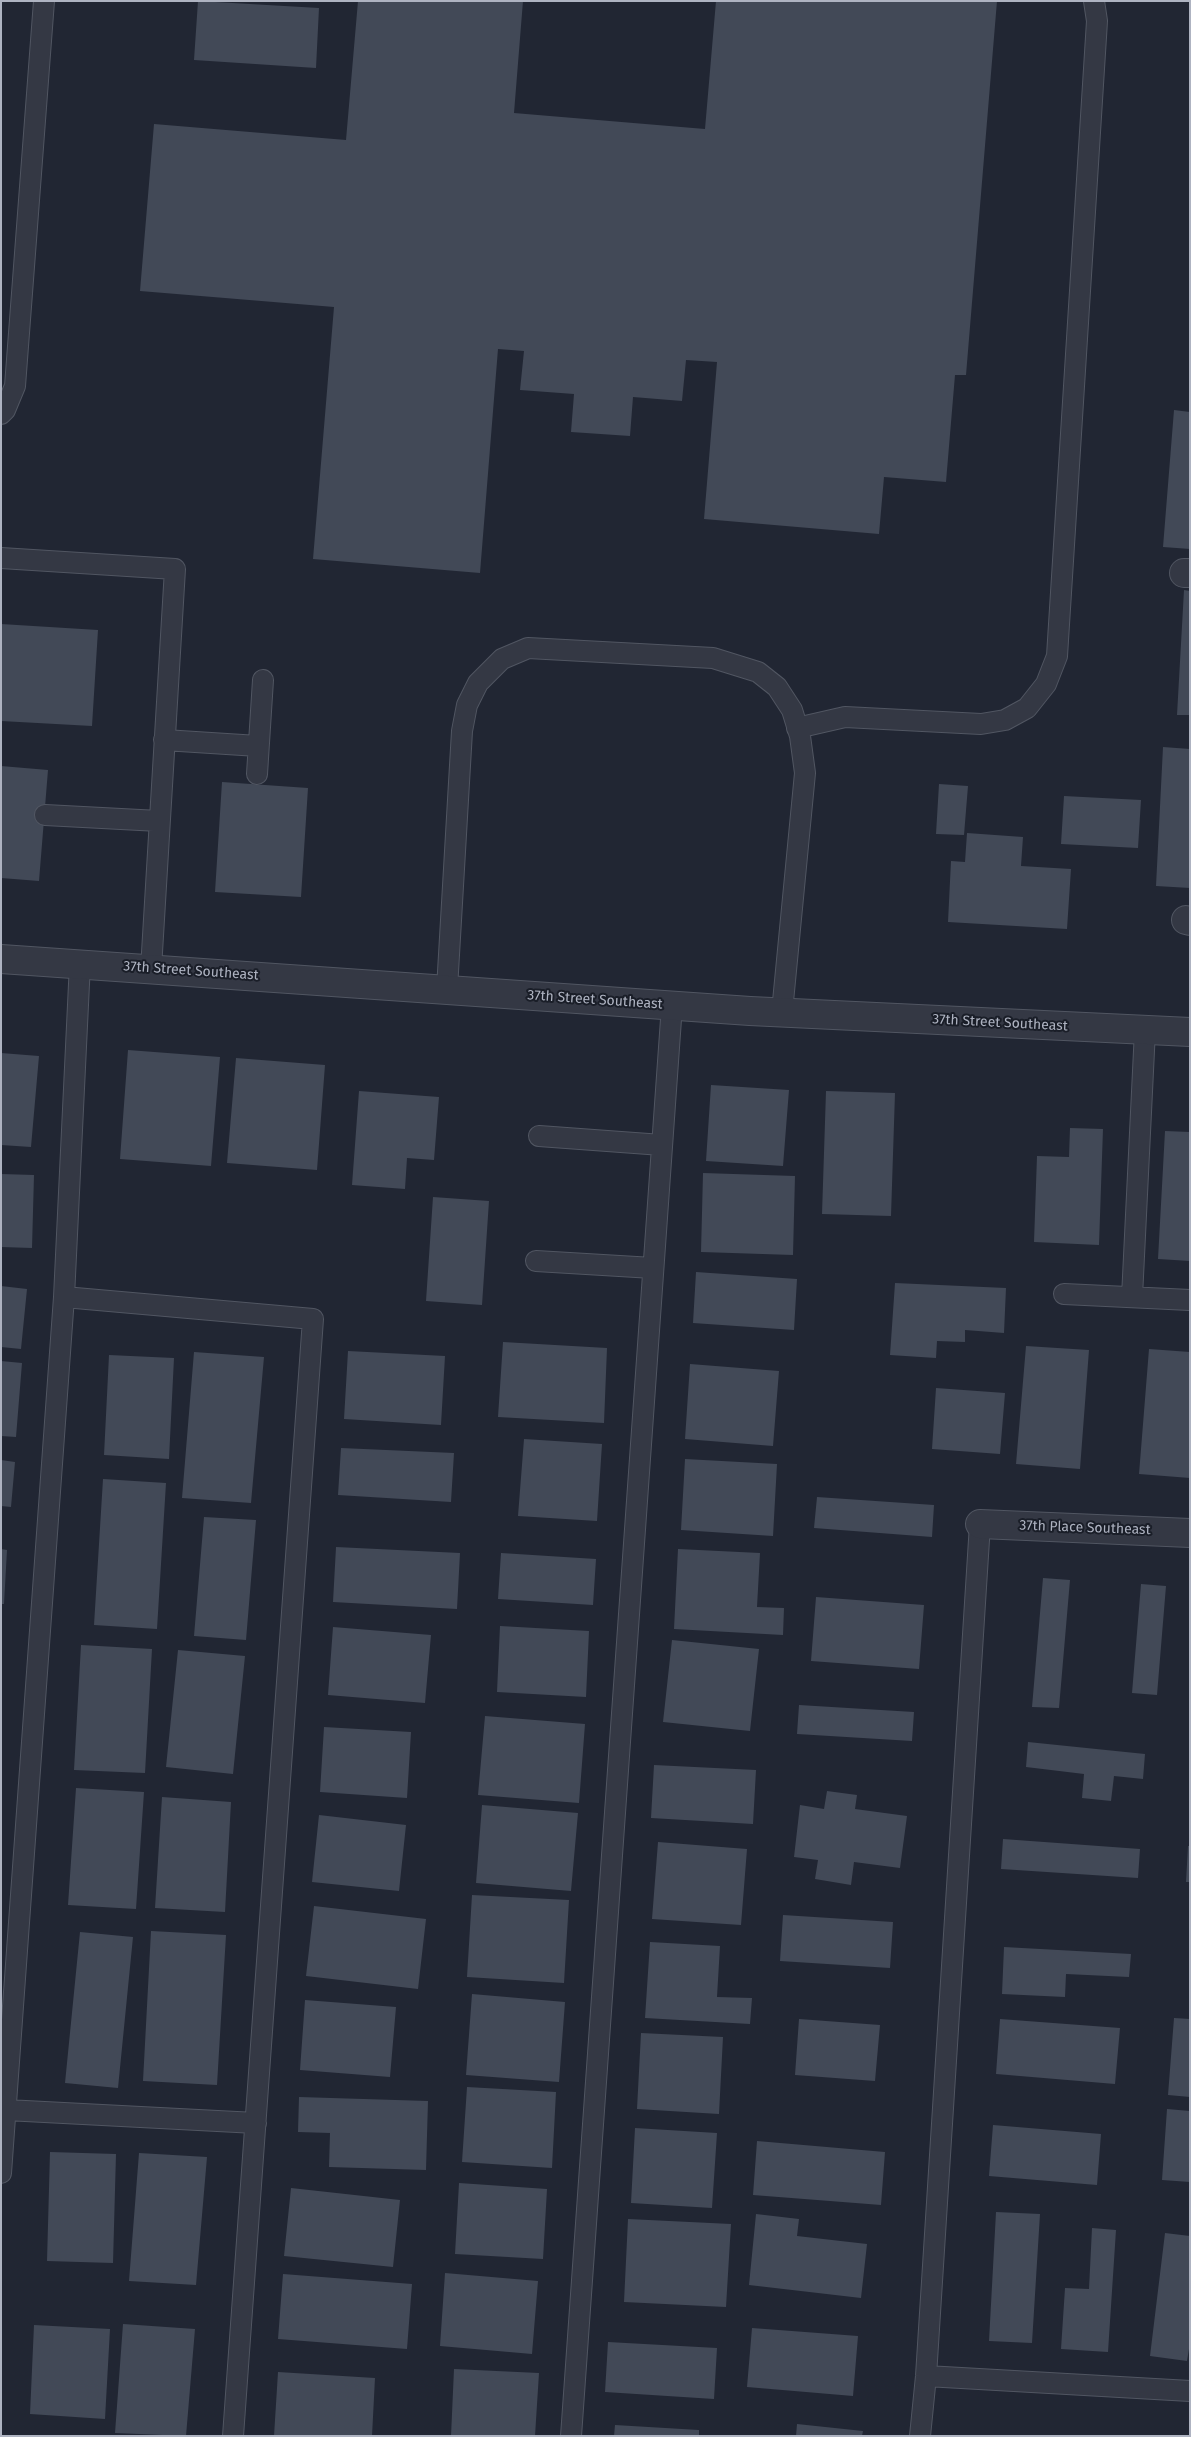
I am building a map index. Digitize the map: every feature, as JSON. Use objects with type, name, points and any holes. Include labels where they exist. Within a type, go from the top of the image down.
[{"type":"street","name":"37th Street Southeast","points":[[1,959],[782,1012],[1190,1032]]},
{"type":"street","name":"37th Place Southeast","points":[[980,1524],[1190,1533]]},
{"type":"lane","points":[[1,414],[5,410],[15,386],[44,1]]},
{"type":"lane","points":[[797,728],[846,717],[981,724],[1005,720],[1027,708],[1046,684],[1057,656],[1097,21],[1094,1]]},
{"type":"lane","points":[[1,558],[175,569],[151,969]]},
{"type":"lane","points":[[447,989],[462,732],[467,705],[478,683],[502,659],[528,648],[713,658],[758,672],[771,682],[777,687],[792,710],[797,728],[805,773],[782,1012]]},
{"type":"lane","points":[[257,774],[263,680]]},
{"type":"lane","points":[[164,740],[258,746]]},
{"type":"lane","points":[[45,815],[160,821]]},
{"type":"lane","points":[[1,2173],[64,1297],[80,963]]},
{"type":"lane","points":[[571,2436],[672,1005]]},
{"type":"lane","points":[[1132,1297],[1145,1030]]},
{"type":"lane","points":[[539,1136],[662,1145]]},
{"type":"lane","points":[[536,1262],[653,1268]]},
{"type":"lane","points":[[1064,1294],[1190,1300]]},
{"type":"lane","points":[[64,1297],[313,1319],[234,2436]]},
{"type":"lane","points":[[920,2436],[926,2376],[980,1524]]},
{"type":"lane","points":[[6,2110],[256,2123]]},
{"type":"lane","points":[[926,2376],[1190,2391]]},
{"type":"building","points":[[198,1],[319,8],[316,68],[194,60]]},
{"type":"building","points":[[358,1],[523,1],[514,113],[705,129],[716,1],[997,1],[966,375],[955,375],[946,482],[884,477],[879,534],[704,519],[717,362],[686,360],[682,401],[633,397],[630,436],[571,432],[574,394],[520,390],[524,351],[498,349],[480,573],[313,559],[334,307],[140,291],[154,124],[346,140]]},
{"type":"building","points":[[1174,410],[1190,412],[1190,549],[1163,547]]},
{"type":"building","points":[[1184,590],[1190,591],[1190,715],[1177,715]]},
{"type":"building","points":[[1,624],[98,630],[92,726],[1,721]]},
{"type":"building","points":[[1163,747],[1190,749],[1190,888],[1156,886]]},
{"type":"building","points":[[1,766],[48,770],[39,881],[1,878]]},
{"type":"building","points":[[222,782],[308,788],[301,897],[215,892]]},
{"type":"building","points":[[939,784],[968,786],[964,835],[936,834]]},
{"type":"building","points":[[1064,796],[1141,800],[1138,848],[1061,844]]},
{"type":"building","points":[[967,833],[1023,837],[1021,866],[1071,869],[1067,929],[948,922],[951,861],[965,862]]},
{"type":"building","points":[[128,1050],[220,1057],[211,1166],[120,1159]]},
{"type":"building","points":[[1,1053],[39,1056],[31,1147],[1,1145]]},
{"type":"building","points":[[236,1058],[325,1065],[317,1170],[227,1163]]},
{"type":"building","points":[[711,1085],[789,1090],[783,1166],[706,1161]]},
{"type":"building","points":[[359,1091],[439,1097],[434,1160],[407,1158],[405,1189],[352,1185]]},
{"type":"building","points":[[826,1091],[895,1093],[891,1216],[822,1214]]},
{"type":"building","points":[[1070,1128],[1103,1129],[1099,1245],[1034,1242],[1037,1156],[1069,1157]]},
{"type":"building","points":[[1165,1131],[1190,1132],[1190,1261],[1158,1259]]},
{"type":"building","points":[[703,1173],[795,1176],[793,1255],[701,1252]]},
{"type":"building","points":[[1,1174],[34,1175],[32,1248],[1,1247]]},
{"type":"building","points":[[433,1197],[489,1201],[482,1305],[426,1301]]},
{"type":"building","points":[[696,1272],[797,1279],[794,1330],[693,1323]]},
{"type":"building","points":[[895,1283],[1006,1288],[1004,1333],[965,1330],[965,1342],[937,1341],[936,1358],[890,1355]]},
{"type":"building","points":[[1,1286],[27,1289],[21,1349],[1,1347]]},
{"type":"building","points":[[503,1342],[607,1348],[604,1423],[498,1417]]},
{"type":"building","points":[[1026,1346],[1089,1350],[1080,1469],[1016,1464]]},
{"type":"building","points":[[1149,1349],[1190,1352],[1190,1478],[1139,1474]]},
{"type":"building","points":[[348,1351],[445,1356],[441,1425],[344,1419]]},
{"type":"building","points":[[194,1352],[264,1357],[251,1503],[182,1498]]},
{"type":"building","points":[[109,1355],[174,1358],[169,1459],[104,1455]]},
{"type":"building","points":[[1,1361],[22,1363],[16,1437],[1,1436]]},
{"type":"building","points":[[690,1364],[779,1371],[773,1446],[685,1439]]},
{"type":"building","points":[[936,1388],[1005,1393],[1000,1454],[932,1449]]},
{"type":"building","points":[[524,1439],[602,1444],[597,1521],[518,1516]]},
{"type":"building","points":[[341,1448],[454,1453],[451,1502],[338,1495]]},
{"type":"building","points":[[685,1459],[777,1464],[773,1536],[681,1530]]},
{"type":"building","points":[[1,1460],[15,1462],[11,1507],[1,1506]]},
{"type":"building","points":[[103,1479],[166,1483],[157,1629],[94,1625]]},
{"type":"building","points":[[817,1497],[934,1505],[932,1537],[814,1528]]},
{"type":"building","points":[[204,1517],[256,1520],[246,1640],[194,1636]]},
{"type":"building","points":[[336,1547],[460,1553],[457,1609],[333,1602]]},
{"type":"building","points":[[1,1549],[7,1550],[4,1604],[1,1604]]},
{"type":"building","points":[[678,1549],[760,1553],[757,1607],[784,1608],[783,1635],[674,1629]]},
{"type":"building","points":[[501,1553],[596,1559],[593,1605],[498,1599]]},
{"type":"building","points":[[1043,1578],[1070,1580],[1059,1708],[1032,1707]]},
{"type":"building","points":[[1141,1584],[1166,1586],[1157,1695],[1132,1693]]},
{"type":"building","points":[[816,1597],[924,1605],[919,1669],[811,1661]]},
{"type":"building","points":[[500,1626],[589,1631],[586,1697],[497,1692]]},
{"type":"building","points":[[333,1627],[431,1635],[425,1703],[328,1695]]},
{"type":"building","points":[[672,1640],[759,1649],[750,1731],[663,1722]]},
{"type":"building","points":[[81,1645],[152,1649],[145,1773],[74,1770]]},
{"type":"building","points":[[178,1650],[245,1656],[233,1774],[166,1767]]},
{"type":"building","points":[[799,1705],[914,1712],[912,1741],[797,1734]]},
{"type":"building","points":[[485,1716],[585,1724],[579,1803],[478,1795]]},
{"type":"building","points":[[324,1727],[411,1732],[407,1798],[320,1792]]},
{"type":"building","points":[[1028,1742],[1145,1754],[1143,1779],[1114,1776],[1111,1801],[1082,1798],[1084,1774],[1026,1767]]},
{"type":"building","points":[[654,1765],[756,1770],[753,1824],[651,1818]]},
{"type":"building","points":[[76,1788],[144,1792],[136,1909],[68,1905]]},
{"type":"building","points":[[827,1791],[857,1795],[855,1809],[907,1816],[900,1868],[854,1862],[851,1885],[815,1879],[818,1860],[794,1857],[800,1805],[824,1809]]},
{"type":"building","points":[[162,1797],[231,1802],[225,1912],[155,1908]]},
{"type":"building","points":[[482,1805],[578,1813],[571,1891],[476,1883]]},
{"type":"building","points":[[319,1815],[406,1825],[399,1891],[312,1882]]},
{"type":"building","points":[[1003,1839],[1140,1849],[1138,1878],[1001,1869]]},
{"type":"building","points":[[658,1842],[747,1849],[741,1925],[652,1919]]},
{"type":"building","points":[[1188,1846],[1190,1846],[1190,1882],[1186,1882]]},
{"type":"building","points":[[472,1895],[569,1900],[564,1983],[467,1977]]},
{"type":"building","points":[[314,1906],[426,1919],[418,1989],[306,1976]]},
{"type":"building","points":[[783,1915],[893,1922],[890,1968],[780,1961]]},
{"type":"building","points":[[151,1931],[226,1935],[217,2085],[143,2081]]},
{"type":"building","points":[[80,1932],[133,1937],[118,2088],[65,2083]]},
{"type":"building","points":[[650,1942],[720,1946],[717,1997],[752,1998],[750,2024],[645,2018]]},
{"type":"building","points":[[1004,1947],[1131,1954],[1129,1977],[1066,1974],[1065,1997],[1002,1994]]},
{"type":"building","points":[[472,1994],[565,2002],[559,2082],[466,2075]]},
{"type":"building","points":[[305,2000],[396,2007],[390,2077],[300,2070]]},
{"type":"building","points":[[1174,2018],[1190,2019],[1190,2097],[1168,2095]]},
{"type":"building","points":[[799,2019],[880,2025],[875,2081],[795,2075]]},
{"type":"building","points":[[1000,2019],[1120,2028],[1115,2084],[996,2074]]},
{"type":"building","points":[[641,2033],[723,2037],[719,2114],[637,2109]]},
{"type":"building","points":[[467,2087],[556,2092],[552,2168],[462,2162]]},
{"type":"building","points":[[299,2097],[428,2101],[426,2170],[329,2167],[330,2133],[298,2132]]},
{"type":"building","points":[[1167,2109],[1190,2111],[1190,2182],[1162,2180]]},
{"type":"building","points":[[993,2125],[1101,2134],[1097,2185],[989,2176]]},
{"type":"building","points":[[635,2128],[717,2133],[712,2208],[631,2203]]},
{"type":"building","points":[[757,2141],[885,2152],[881,2205],[753,2195]]},
{"type":"building","points":[[50,2152],[116,2154],[113,2263],[47,2261]]},
{"type":"building","points":[[139,2153],[207,2157],[196,2285],[129,2281]]},
{"type":"building","points":[[459,2183],[547,2189],[543,2259],[455,2254]]},
{"type":"building","points":[[291,2188],[400,2200],[393,2267],[284,2256]]},
{"type":"building","points":[[996,2212],[1040,2214],[1032,2343],[989,2341]]},
{"type":"building","points":[[756,2214],[799,2219],[797,2236],[867,2244],[861,2298],[749,2285]]},
{"type":"building","points":[[628,2219],[731,2224],[726,2307],[624,2302]]},
{"type":"building","points":[[1092,2228],[1116,2230],[1108,2352],[1061,2349],[1065,2288],[1089,2289]]},
{"type":"building","points":[[1165,2233],[1190,2236],[1190,2343],[1187,2361],[1150,2356]]},
{"type":"building","points":[[445,2273],[538,2281],[532,2354],[440,2346]]},
{"type":"building","points":[[283,2274],[412,2284],[407,2349],[278,2339]]},
{"type":"building","points":[[123,2324],[195,2329],[186,2436],[115,2433]]},
{"type":"building","points":[[34,2325],[110,2329],[105,2419],[30,2414]]},
{"type":"building","points":[[752,2328],[858,2336],[853,2396],[747,2387]]},
{"type":"building","points":[[608,2342],[717,2348],[714,2399],[605,2392]]},
{"type":"building","points":[[454,2369],[539,2373],[535,2436],[451,2436]]},
{"type":"building","points":[[278,2372],[375,2378],[372,2436],[274,2436]]},
{"type":"building","points":[[797,2424],[863,2431],[862,2436],[796,2436]]},
{"type":"building","points":[[615,2425],[699,2430],[699,2436],[614,2436]]}]
